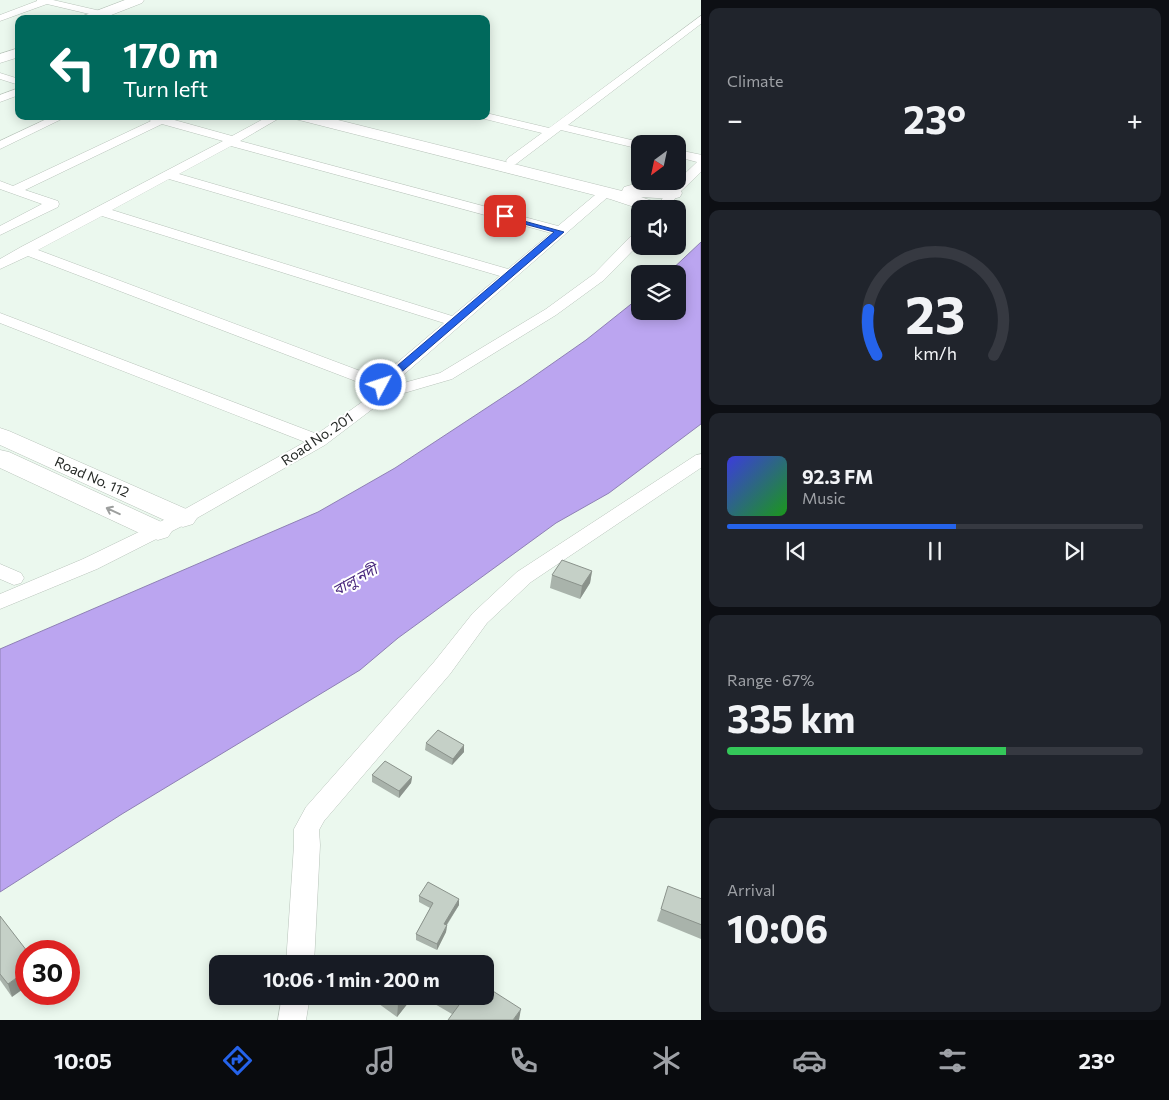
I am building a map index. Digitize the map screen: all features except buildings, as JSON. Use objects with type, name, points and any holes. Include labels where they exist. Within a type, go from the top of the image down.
[{"type":"street","points":[[104,15],[137,0]]},
{"type":"street","points":[[106,15],[154,0]]},
{"type":"street","points":[[0,18],[52,1],[94,15]]},
{"type":"street","points":[[512,161],[701,19]]},
{"type":"street","points":[[0,52],[15,46]]},
{"type":"street","points":[[0,59],[15,53]]},
{"type":"street","points":[[0,76],[15,81]]},
{"type":"street","points":[[0,99],[15,93]]},
{"type":"street","points":[[490,117],[631,143]]},
{"type":"street","points":[[0,145],[54,120]]},
{"type":"street","points":[[14,190],[161,120],[221,135],[228,138],[230,142],[560,232]]},
{"type":"street","points":[[23,241],[41,243],[271,120]]},
{"type":"street","points":[[317,120],[631,201]]},
{"type":"street","points":[[347,120],[621,190],[672,193]]},
{"type":"street","points":[[686,156],[701,159]]},
{"type":"street","points":[[667,200],[701,165]]},
{"type":"street","points":[[168,175],[509,274]]},
{"type":"street","points":[[0,185],[53,204],[1,231]]},
{"type":"street","points":[[1,231],[386,387],[509,274],[605,193]]},
{"type":"street","points":[[101,211],[455,322]]},
{"type":"street","points":[[0,265],[23,241]]},
{"type":"street","name":"Road No. 201","points":[[0,602],[90,564],[158,532],[319,441],[386,387],[411,386],[446,376],[551,312],[599,277],[631,243]]},
{"type":"street","points":[[0,318],[319,441]]},
{"type":"street","name":"Road No. 112","points":[[0,436],[183,518]]},
{"type":"street","name":"Road No. 112","points":[[0,458],[158,532]]},
{"type":"street","points":[[301,955],[307,845],[306,829],[315,814],[442,668],[480,618],[516,584],[586,534],[701,459]]},
{"type":"street","points":[[292,1020],[294,1005]]},
{"type":"water","name":"বালু নদী","points":[[701,242],[701,424],[609,493],[556,523],[398,638],[360,670],[122,814],[0,892],[0,649],[318,512],[395,468],[523,384],[586,340],[631,304],[631,320],[686,320],[686,265],[677,265]]},
{"type":"route","points":[[381,385],[560,232],[505,216]]}]
